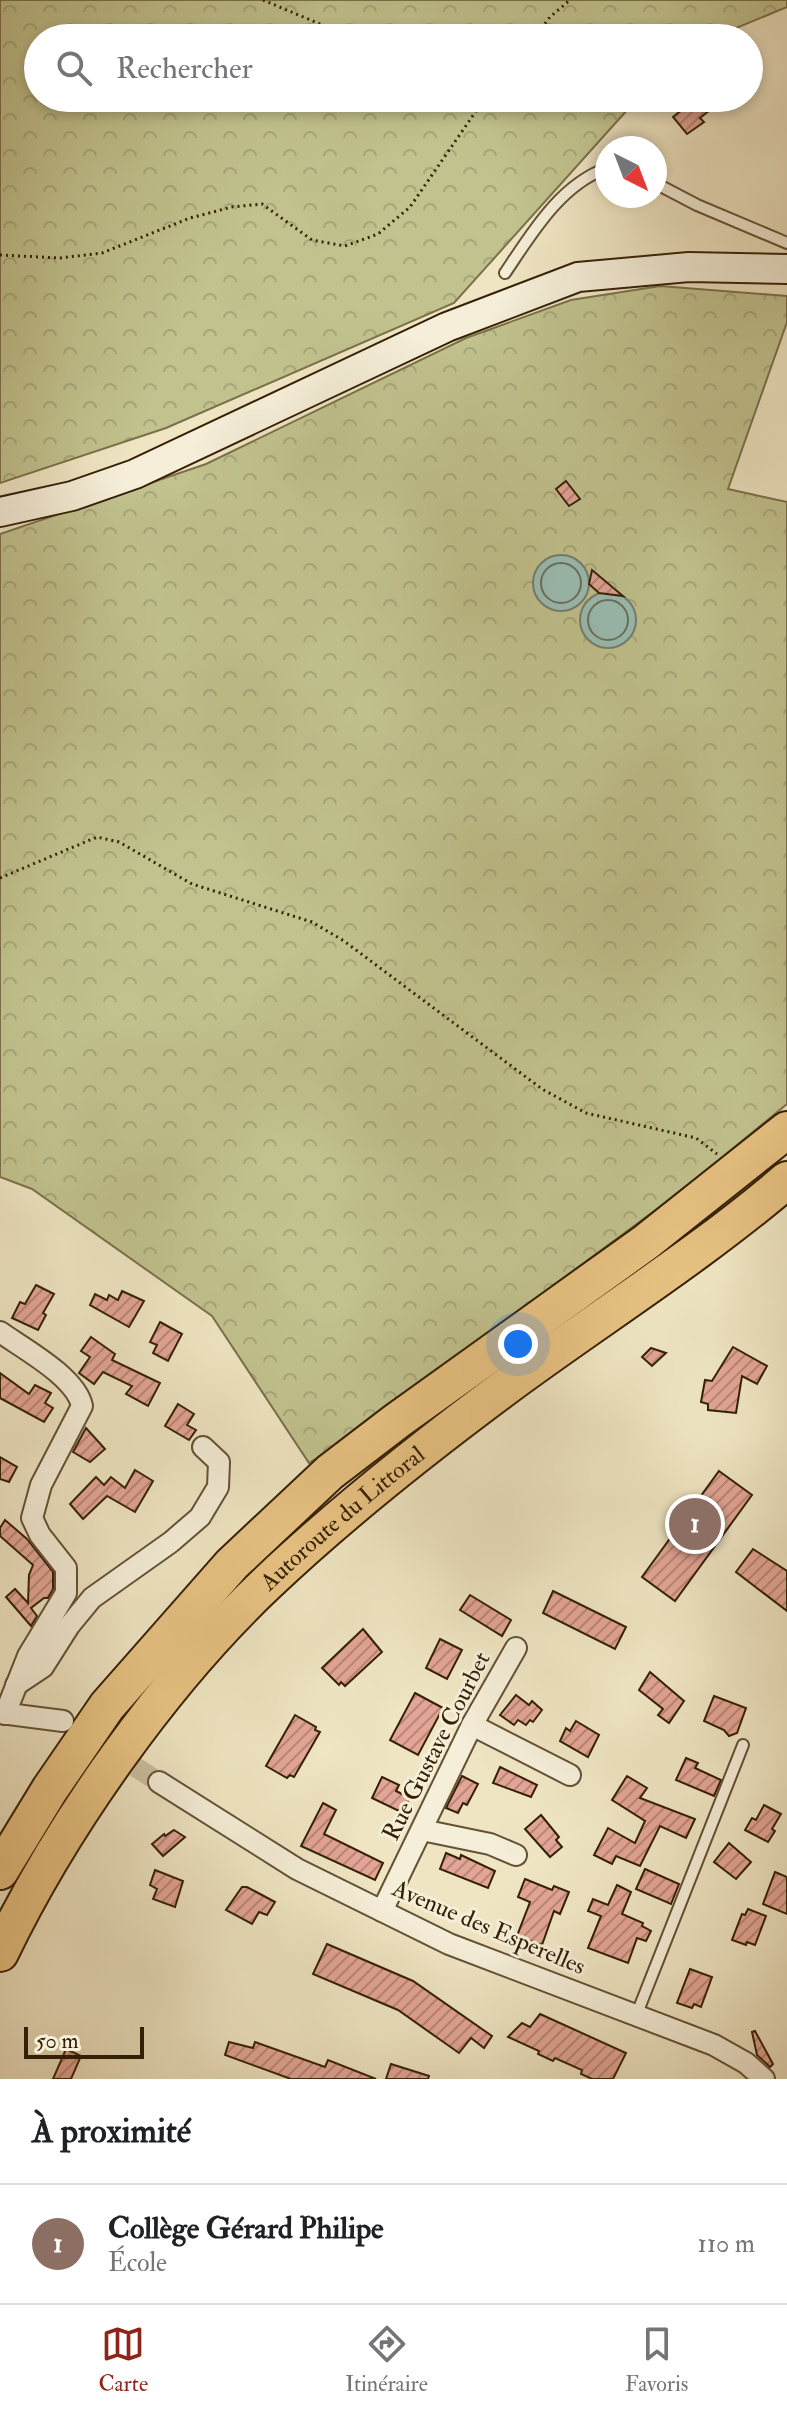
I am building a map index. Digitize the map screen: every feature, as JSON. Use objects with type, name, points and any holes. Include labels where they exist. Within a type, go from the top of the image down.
[{"type":"highway","name":"Autoroute du Littoral","points":[[0,1871],[50,1789],[107,1706],[232,1564],[330,1472],[646,1242],[787,1130]]},
{"type":"highway","name":"Autoroute du Littoral","points":[[0,1953],[66,1835],[138,1731],[195,1660],[265,1584],[400,1467],[517,1378],[736,1221],[787,1180]]},
{"type":"main road","points":[[0,512],[72,496],[135,474],[447,327],[578,277],[689,267],[787,269]]},
{"type":"street","points":[[0,1332],[71,1384],[82,1406],[41,1485],[32,1518],[40,1535],[66,1568],[66,1593],[28,1656],[3,1714],[63,1721]]},
{"type":"street","points":[[16,1685],[43,1667],[69,1626],[92,1598],[171,1542],[200,1517],[218,1487],[219,1462],[203,1447]]},
{"type":"street","name":"Rue Gustave Courbet","points":[[382,1911],[472,1725],[516,1648]]},
{"type":"street","points":[[472,1725],[570,1775]]},
{"type":"street","name":"Avenue des Esperelles","points":[[159,1782],[297,1869],[449,1944],[714,2045],[746,2063],[764,2079]]},
{"type":"street","points":[[422,1830],[490,1844],[516,1855]]},
{"type":"lane","points":[[505,273],[530,236],[574,184],[595,174]]},
{"type":"lane","points":[[667,189],[787,243]]},
{"type":"lane","points":[[636,2016],[743,1745]]},
{"type":"path","points":[[263,0],[320,24]]},
{"type":"path","points":[[545,24],[570,0]]},
{"type":"path","points":[[0,255],[60,258],[102,253],[190,218],[232,207],[262,204],[312,240],[345,246],[378,234],[410,207],[475,112]]},
{"type":"path","points":[[0,878],[97,837],[119,842],[192,884],[312,922],[344,941],[542,1089],[586,1113],[696,1138],[727,1162]]},
{"type":"green space","points":[[0,0],[787,0],[787,7],[746,24],[24,24],[24,112],[625,112],[604,136],[595,136],[595,146],[454,303],[166,428],[0,483]]},
{"type":"green space","points":[[660,286],[787,296],[787,322],[728,489],[787,502],[787,1104],[680,1192],[309,1463],[212,1316],[32,1189],[0,1177],[0,534],[206,464],[466,338],[571,300]]},
{"type":"water","points":[[561,555],[581,563],[589,583],[581,603],[561,611],[541,603],[533,583],[541,563]]},
{"type":"water","points":[[608,592],[628,600],[636,620],[628,640],[608,648],[588,640],[580,620],[588,600]]},
{"type":"building","points":[[679,112],[708,112],[700,118],[704,122],[687,134],[673,117]]},
{"type":"building","points":[[566,481],[580,499],[569,506],[556,489]]},
{"type":"building","points":[[592,570],[623,596],[599,593],[589,584]]},
{"type":"building","points":[[36,1285],[54,1294],[38,1330],[12,1318],[20,1302],[25,1304]]},
{"type":"building","points":[[122,1291],[144,1301],[129,1327],[90,1305],[95,1294],[107,1300],[109,1295],[118,1300]]},
{"type":"building","points":[[160,1322],[182,1334],[168,1361],[153,1353],[157,1345],[150,1342]]},
{"type":"building","points":[[91,1337],[115,1354],[112,1360],[160,1383],[148,1406],[126,1394],[132,1386],[103,1372],[94,1384],[79,1373],[90,1357],[81,1351]]},
{"type":"building","points":[[733,1347],[767,1366],[757,1384],[742,1376],[736,1413],[708,1410],[708,1404],[701,1402],[705,1380],[712,1381]]},
{"type":"building","points":[[651,1348],[666,1353],[652,1366],[642,1357]]},
{"type":"building","points":[[0,1373],[29,1394],[35,1385],[51,1393],[45,1403],[53,1408],[44,1422],[0,1398]]},
{"type":"building","points":[[178,1404],[194,1414],[187,1425],[196,1430],[189,1440],[165,1426]]},
{"type":"building","points":[[86,1428],[105,1449],[90,1462],[73,1452]]},
{"type":"building","points":[[0,1457],[17,1467],[9,1482],[0,1479]]},
{"type":"building","points":[[135,1470],[153,1481],[135,1512],[107,1496],[83,1519],[70,1504],[96,1477],[104,1485],[111,1477],[125,1488]]},
{"type":"building","points":[[719,1471],[752,1495],[675,1601],[642,1577]]},
{"type":"building","points":[[5,1520],[27,1539],[53,1572],[53,1589],[48,1598],[31,1608],[37,1616],[31,1626],[6,1597],[15,1589],[28,1603],[29,1575],[33,1565],[0,1536]]},
{"type":"building","points":[[753,1549],[787,1571],[787,1611],[736,1572]]},
{"type":"building","points":[[553,1591],[626,1627],[615,1649],[543,1613]]},
{"type":"building","points":[[470,1595],[511,1620],[502,1636],[460,1610]]},
{"type":"building","points":[[363,1629],[382,1652],[345,1686],[341,1682],[339,1685],[322,1668]]},
{"type":"building","points":[[440,1639],[462,1650],[447,1679],[426,1668]]},
{"type":"building","points":[[650,1672],[684,1701],[669,1723],[658,1715],[663,1709],[639,1690]]},
{"type":"building","points":[[415,1693],[443,1708],[418,1755],[390,1740]]},
{"type":"building","points":[[516,1695],[529,1705],[532,1701],[542,1710],[533,1722],[530,1720],[526,1725],[518,1720],[514,1725],[500,1715]]},
{"type":"building","points":[[714,1696],[746,1708],[737,1733],[729,1736],[724,1730],[704,1721]]},
{"type":"building","points":[[295,1715],[320,1732],[294,1777],[290,1775],[287,1778],[266,1766]]},
{"type":"building","points":[[576,1721],[599,1735],[588,1757],[560,1741],[566,1728],[570,1731]]},
{"type":"building","points":[[686,1758],[698,1763],[695,1768],[721,1780],[714,1796],[676,1780]]},
{"type":"building","points":[[500,1767],[537,1785],[531,1797],[493,1783]]},
{"type":"building","points":[[462,1776],[478,1784],[467,1805],[463,1803],[458,1813],[446,1808]]},
{"type":"building","points":[[627,1776],[647,1788],[640,1798],[695,1819],[686,1838],[660,1826],[640,1866],[616,1856],[612,1864],[594,1855],[608,1828],[635,1843],[645,1821],[612,1800]]},
{"type":"building","points":[[382,1777],[399,1785],[396,1791],[410,1798],[403,1813],[372,1798]]},
{"type":"building","points":[[323,1803],[336,1810],[324,1834],[383,1863],[375,1880],[301,1846]]},
{"type":"building","points":[[764,1805],[781,1814],[768,1842],[745,1830],[752,1818],[756,1820]]},
{"type":"building","points":[[541,1815],[559,1837],[556,1840],[562,1847],[550,1857],[525,1829]]},
{"type":"building","points":[[174,1830],[185,1837],[163,1856],[152,1844]]},
{"type":"building","points":[[729,1843],[751,1862],[736,1879],[714,1862]]},
{"type":"building","points":[[446,1853],[460,1859],[461,1855],[495,1871],[488,1888],[440,1869]]},
{"type":"building","points":[[645,1869],[679,1884],[671,1904],[636,1889]]},
{"type":"building","points":[[155,1870],[183,1881],[175,1907],[153,1899],[157,1889],[150,1885]]},
{"type":"building","points":[[775,1872],[787,1877],[787,1914],[763,1904]]},
{"type":"building","points":[[525,1879],[552,1890],[554,1886],[569,1892],[560,1914],[554,1911],[542,1945],[517,1936],[530,1902],[518,1897]]},
{"type":"building","points":[[617,1885],[631,1892],[622,1914],[643,1923],[642,1926],[651,1931],[646,1941],[637,1938],[628,1963],[588,1948],[601,1916],[588,1911],[593,1899],[608,1905]]},
{"type":"building","points":[[242,1887],[275,1902],[267,1915],[259,1912],[252,1924],[226,1910]]},
{"type":"building","points":[[748,1909],[766,1916],[755,1945],[732,1940],[742,1914],[745,1915]]},
{"type":"building","points":[[327,1944],[413,1981],[492,2036],[484,2048],[471,2038],[459,2053],[398,2010],[313,1974]]},
{"type":"building","points":[[690,1969],[712,1977],[701,2007],[694,2004],[692,2008],[677,2003]]},
{"type":"building","points":[[540,2014],[626,2053],[613,2079],[592,2079],[581,2074],[582,2070],[555,2058],[553,2061],[508,2037],[522,2023],[530,2027]]},
{"type":"building","points":[[755,2031],[773,2064],[770,2067],[757,2055],[752,2032]]},
{"type":"building","points":[[229,2042],[253,2048],[255,2042],[325,2067],[328,2060],[376,2079],[291,2079],[225,2055]]},
{"type":"building","points":[[66,2049],[81,2056],[71,2079],[53,2079]]},
{"type":"building","points":[[391,2064],[429,2076],[428,2079],[386,2079]]},
{"type":"tunnel","points":[[110,1751],[159,1782]]},
{"type":"place","name":"Collège Gérard Philipe","points":[[695,1524]]}]
